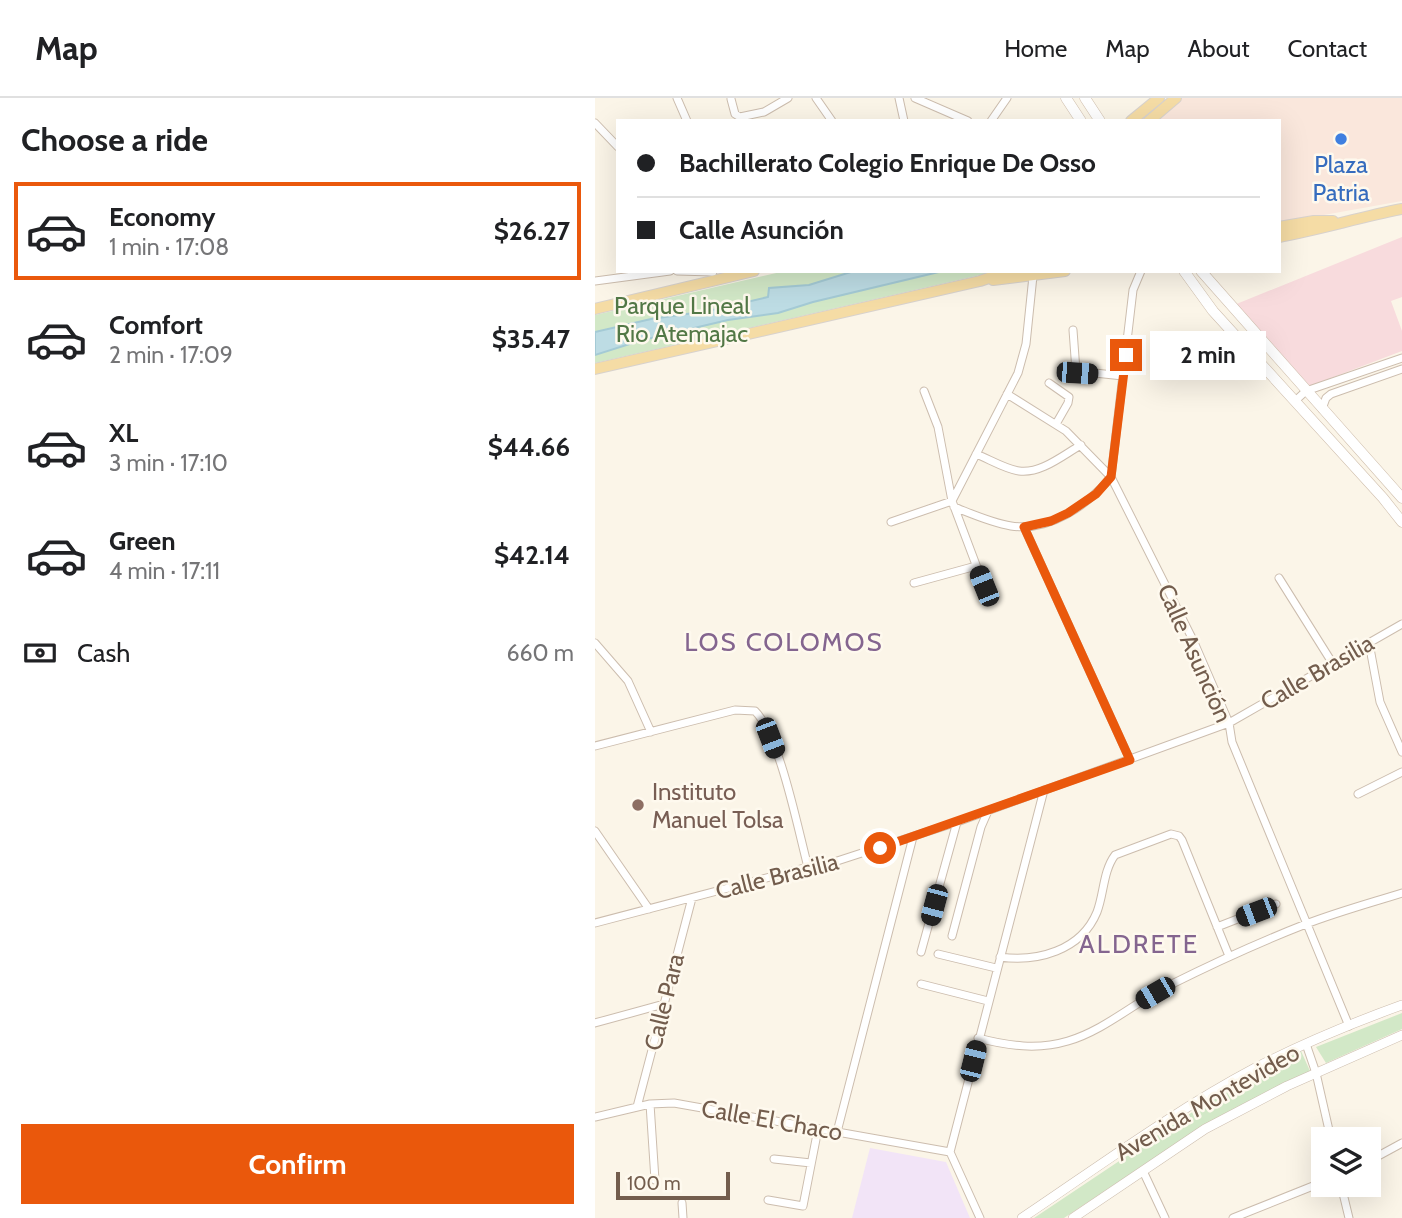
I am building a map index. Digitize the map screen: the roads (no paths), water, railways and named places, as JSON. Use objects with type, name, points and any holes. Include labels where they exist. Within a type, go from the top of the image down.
[{"type":"main road","points":[[1066,98],[1080,119]]},
{"type":"main road","points":[[1085,98],[1099,119]]},
{"type":"main road","points":[[1133,119],[1159,98]]},
{"type":"main road","points":[[1151,119],[1176,98]]},
{"type":"main road","points":[[1281,237],[1402,209]]},
{"type":"main road","points":[[1281,227],[1314,221],[1343,221]]},
{"type":"main road","points":[[595,369],[980,281],[1003,273]]},
{"type":"main road","points":[[980,281],[1052,273]]},
{"type":"main road","points":[[1185,273],[1213,311],[1402,522]]},
{"type":"main road","points":[[1203,273],[1402,498]]},
{"type":"main road","points":[[595,309],[716,274]]},
{"type":"street","points":[[677,98],[686,119]]},
{"type":"street","points":[[731,99],[735,114],[740,117],[764,112],[788,98]]},
{"type":"street","points":[[816,98],[831,119]]},
{"type":"street","points":[[899,98],[904,119]]},
{"type":"street","points":[[915,98],[963,119]]},
{"type":"street","points":[[992,119],[1007,98]]},
{"type":"street","points":[[595,123],[616,145]]},
{"type":"street","points":[[595,281],[655,273]]},
{"type":"street","points":[[891,522],[953,504],[994,521],[1024,527],[1051,521],[1096,494],[1111,477],[1133,290],[1140,273]]},
{"type":"street","points":[[953,504],[1018,373],[1026,344],[1033,276]]},
{"type":"street","points":[[1073,330],[1076,372],[1123,376]]},
{"type":"street","points":[[1295,401],[1306,391],[1402,358]]},
{"type":"street","points":[[1372,369],[1375,378]]},
{"type":"street","points":[[1322,410],[1326,398],[1331,394],[1402,369]]},
{"type":"street","points":[[1049,383],[1069,397],[1056,424]]},
{"type":"street","points":[[924,391],[937,427],[953,504],[984,586]]},
{"type":"street","name":"Calle Asunción","points":[[1007,394],[1056,424],[1081,445],[1111,477],[1193,640],[1229,723],[1232,742],[1349,1026]]},
{"type":"street","points":[[977,454],[1017,471],[1031,471],[1081,445]]},
{"type":"street","points":[[1024,527],[1130,760]]},
{"type":"street","points":[[914,583],[976,566]]},
{"type":"street","points":[[1279,578],[1333,664]]},
{"type":"street","name":"Calle Brasilia","points":[[595,923],[831,863],[957,822],[1130,760],[1229,723],[1402,624]]},
{"type":"street","points":[[595,643],[628,681],[651,732]]},
{"type":"street","points":[[1369,643],[1380,702],[1402,752]]},
{"type":"street","points":[[595,746],[735,710],[755,711],[770,738],[782,769],[808,867]]},
{"type":"street","points":[[1358,794],[1402,772]]},
{"type":"street","points":[[980,1218],[950,1152],[1044,790]]},
{"type":"street","points":[[952,936],[981,827],[988,811]]},
{"type":"street","points":[[921,952],[957,822]]},
{"type":"street","points":[[595,831],[649,909]]},
{"type":"street","points":[[1000,957],[1037,958],[1059,951],[1075,940],[1097,912],[1108,870],[1115,855],[1171,834],[1182,840],[1229,956]]},
{"type":"street","points":[[837,1132],[913,837]]},
{"type":"street","points":[[978,1038],[1030,1046],[1068,1041],[1091,1032],[1155,993],[1229,956],[1307,923],[1402,893]]},
{"type":"street","name":"Calle Para","points":[[637,1107],[692,898]]},
{"type":"street","points":[[1217,927],[1276,904]]},
{"type":"street","points":[[938,954],[996,968]]},
{"type":"street","points":[[921,984],[988,1001]]},
{"type":"street","points":[[595,1023],[664,1004]]},
{"type":"street","name":"Avenida Montevideo","points":[[1022,1218],[1157,1128],[1254,1069],[1306,1044],[1402,1005]]},
{"type":"street","name":"Avenida Montevideo","points":[[1073,1218],[1205,1129],[1316,1073],[1402,1035]]},
{"type":"street","points":[[1306,1044],[1316,1073],[1328,1127]]},
{"type":"street","name":"Calle El Chaco","points":[[595,1117],[650,1104],[674,1103],[950,1152]]},
{"type":"street","points":[[650,1104],[655,1180]]},
{"type":"street","points":[[768,1200],[803,1206],[818,1129]]},
{"type":"street","points":[[1381,1154],[1402,1143]]},
{"type":"street","points":[[774,1158],[811,1163]]},
{"type":"street","points":[[1143,1171],[1165,1218]]},
{"type":"street","points":[[1233,1218],[1311,1187]]},
{"type":"street","points":[[1344,1197],[1349,1218]]},
{"type":"street","points":[[682,1203],[683,1218]]},
{"type":"water","points":[[848,273],[935,273],[778,313],[728,320],[639,341],[595,355],[595,332],[768,297],[769,288],[809,285]]},
{"type":"place","name":"Plaza Patria","points":[[1341,139]]},
{"type":"place","name":"Instituto Manuel Tolsa","points":[[638,805]]},
{"type":"district","name":"LOS COLOMOS","points":[[784,642]]},
{"type":"district","name":"ALDRETE","points":[[1139,944]]},
{"type":"park label","name":"Parque Lineal Rio Atemajac","points":[[682,319]]}]
